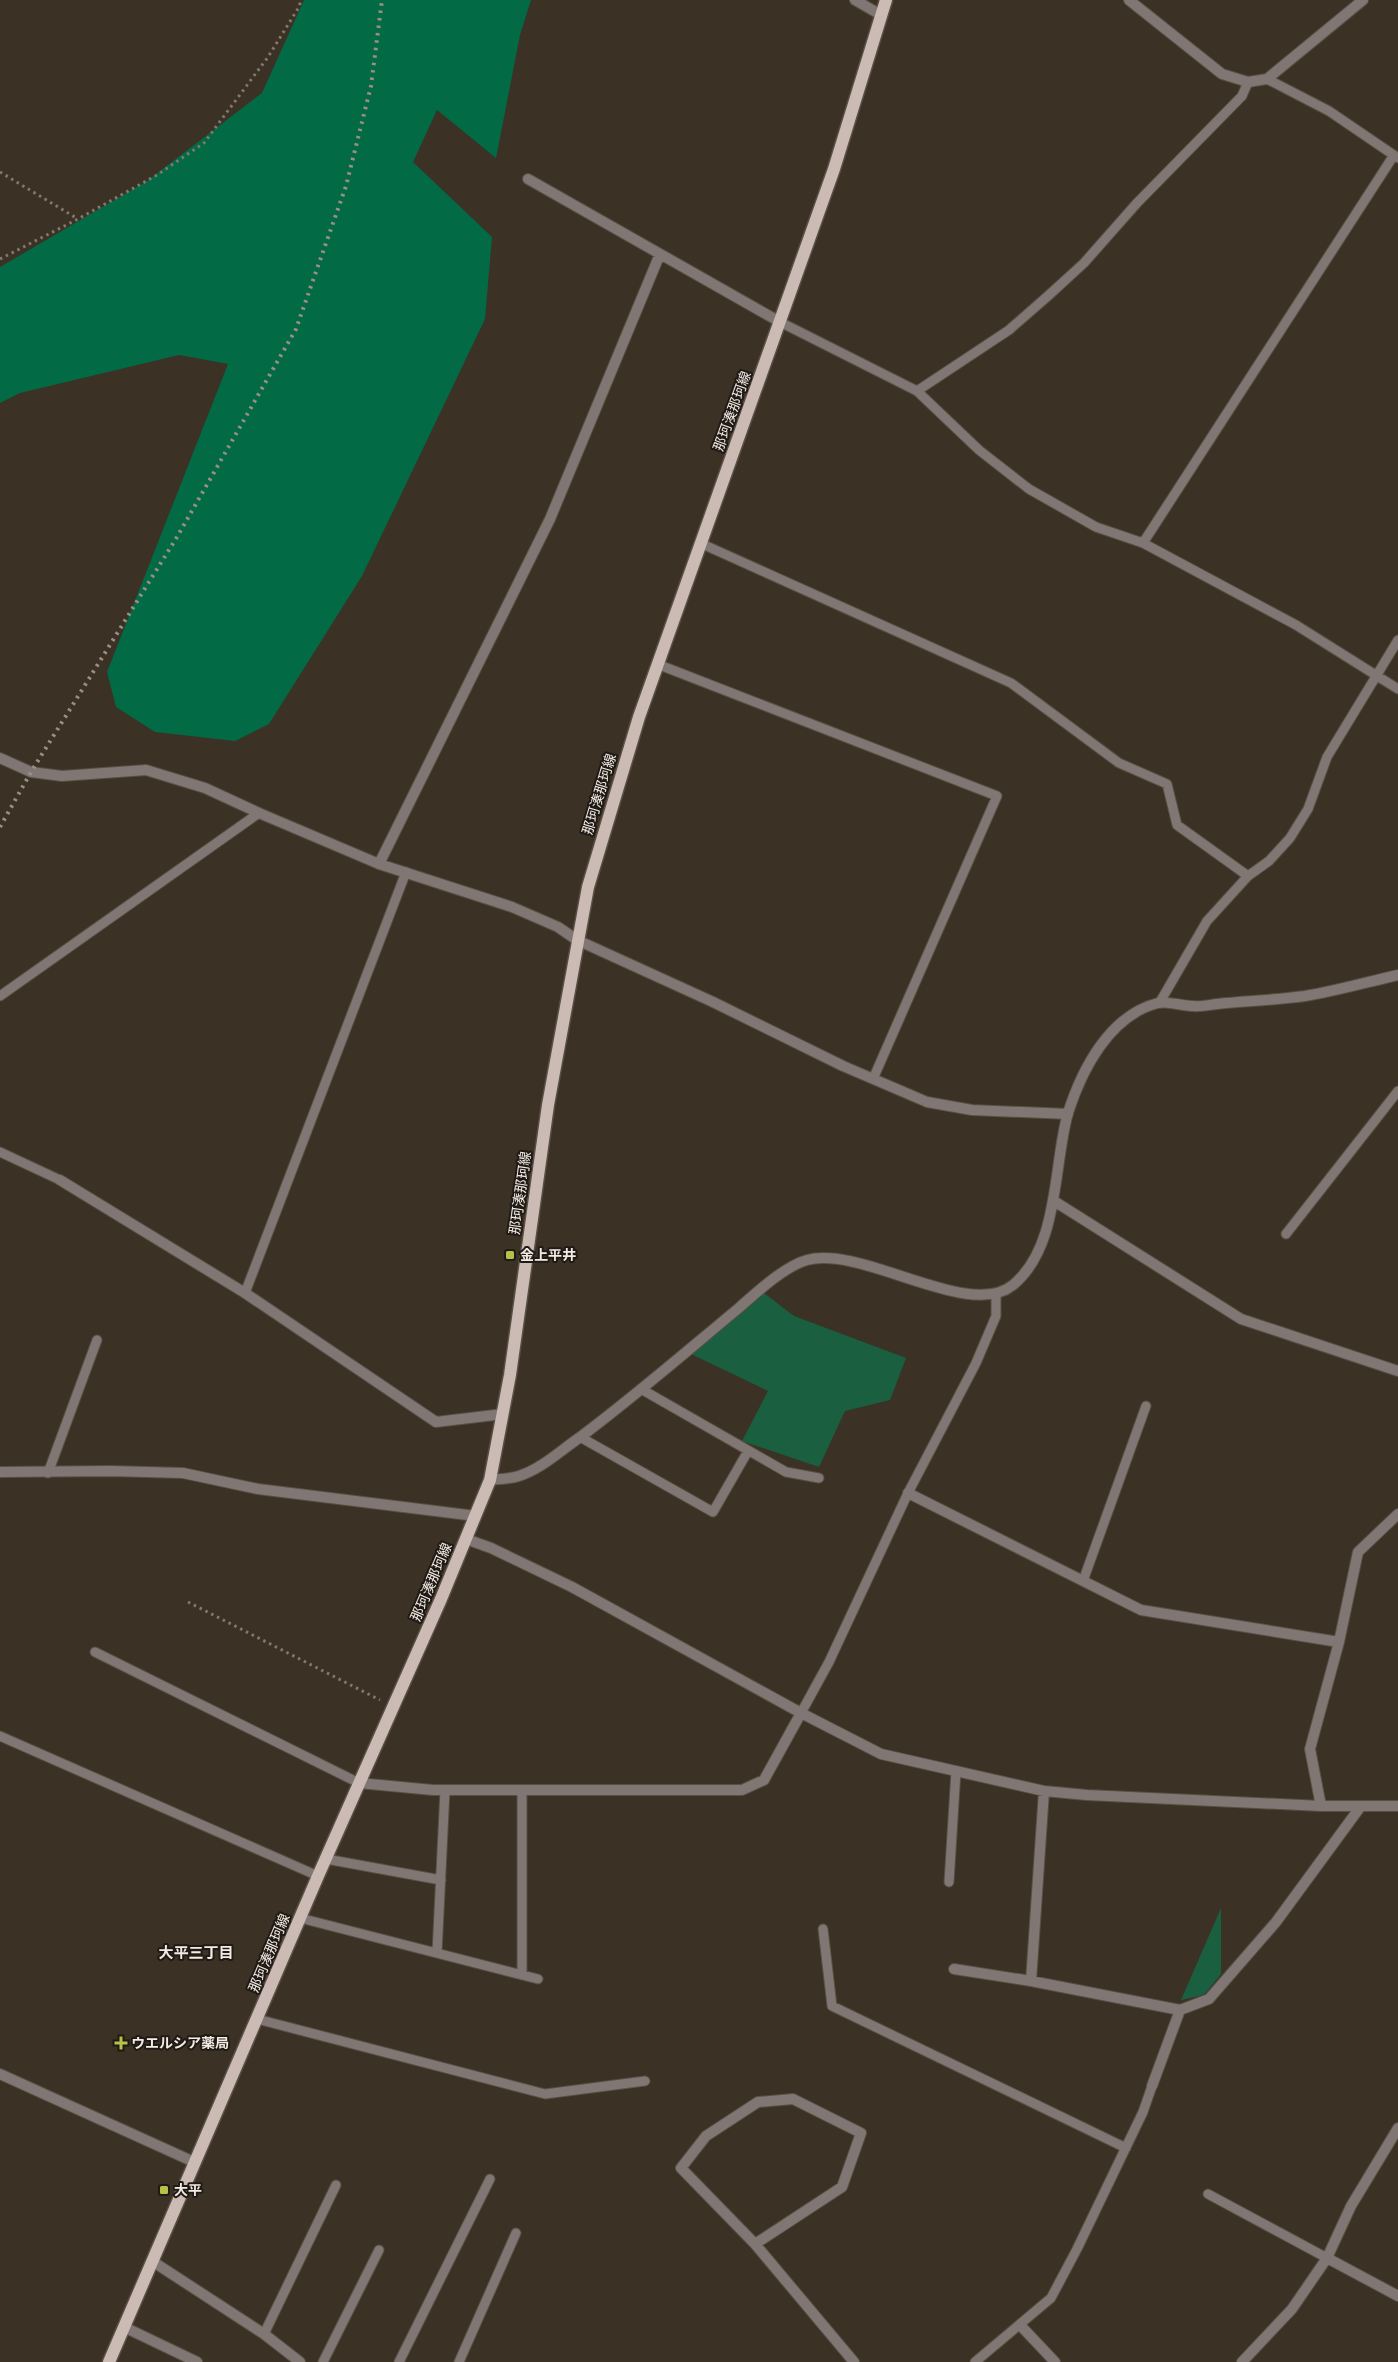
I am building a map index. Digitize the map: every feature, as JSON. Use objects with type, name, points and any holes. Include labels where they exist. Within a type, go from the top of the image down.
[{"type":"main road","name":"那珂湊那珂線","points":[[109,2362],[318,1876],[394,1707],[490,1480],[502,1414],[548,1105],[588,887],[619,779],[657,664],[834,169],[886,0]]},
{"type":"street","points":[[856,0],[881,15]]},
{"type":"street","points":[[1130,0],[1222,74],[1248,82],[1267,78],[1364,0]]},
{"type":"street","points":[[528,179],[780,322]]},
{"type":"street","points":[[379,864],[550,519],[660,254]]},
{"type":"street","points":[[0,758],[31,772],[62,776],[146,770],[205,788],[258,813],[379,864],[512,907],[558,927],[577,940],[713,1002],[873,1079],[927,1102],[972,1110],[1068,1114]]},
{"type":"street","points":[[490,1480],[520,1476],[539,1466],[580,1437],[641,1389],[765,1286],[796,1264],[808,1259],[825,1258],[850,1261],[945,1288],[974,1294],[996,1295],[1013,1285],[1037,1254],[1054,1200],[1068,1114],[1092,1058],[1107,1036],[1126,1018],[1160,1002],[1194,1007],[1308,995],[1398,975]]},
{"type":"street","points":[[60,1180],[245,1293],[436,1422],[502,1414]]},
{"type":"street","points":[[1054,1200],[1241,1319],[1398,1370]]},
{"type":"street","points":[[0,1472],[111,1471],[183,1473],[258,1488],[476,1516]]},
{"type":"street","points":[[908,1493],[1141,1610],[1339,1642]]},
{"type":"street","points":[[1321,1806],[1310,1749],[1339,1642],[1358,1552],[1398,1514]]},
{"type":"street","points":[[466,1539],[491,1548],[572,1587],[801,1713],[881,1754],[1044,1791],[1086,1795],[1321,1806],[1398,1806]]},
{"type":"street","points":[[359,1783],[445,1790],[742,1790],[764,1780],[801,1713]]},
{"type":"street","points":[[1031,1981],[1044,1791]]},
{"type":"street","points":[[954,1969],[1031,1981],[1180,2010],[1209,1999],[1276,1922],[1362,1806]]},
{"type":"street","points":[[1152,2086],[1180,2010]]},
{"type":"street","points":[[0,2074],[194,2162]]},
{"type":"street","points":[[755,2244],[842,2187],[861,2133],[793,2099],[758,2102],[706,2136],[681,2168],[755,2244],[854,2362]]},
{"type":"street","points":[[1242,2362],[1292,2309],[1327,2258],[1351,2206],[1398,2128]]},
{"type":"street","points":[[1327,2258],[1398,2296]]},
{"type":"street","points":[[152,2261],[264,2334],[300,2362]]},
{"type":"street","points":[[1020,2325],[1056,2362]]},
{"type":"street","points":[[124,2327],[196,2362]]},
{"type":"lane","points":[[1143,543],[1396,157],[1329,111],[1267,78]]},
{"type":"lane","points":[[917,391],[1009,330],[1084,263],[1137,203],[1242,96],[1248,82]]},
{"type":"lane","points":[[780,322],[917,391],[979,450],[1029,489],[1096,527],[1143,543],[1296,625],[1398,689]]},
{"type":"lane","points":[[700,543],[1011,682],[1120,763],[1167,784],[1177,825],[1248,876]]},
{"type":"lane","points":[[1160,1002],[1207,920],[1248,876],[1269,861],[1290,838],[1308,808],[1327,757],[1398,640]]},
{"type":"lane","points":[[657,664],[997,796],[873,1079]]},
{"type":"lane","points":[[0,996],[258,813]]},
{"type":"lane","points":[[245,1293],[406,872]]},
{"type":"lane","points":[[1286,1234],[1398,1091]]},
{"type":"lane","points":[[0,1152],[60,1180]]},
{"type":"lane","points":[[801,1713],[830,1662],[908,1493],[976,1363],[996,1316],[996,1295]]},
{"type":"lane","points":[[48,1473],[97,1340]]},
{"type":"lane","points":[[641,1389],[786,1472],[819,1478]]},
{"type":"lane","points":[[1083,1581],[1146,1406]]},
{"type":"lane","points":[[580,1437],[713,1512],[748,1451]]},
{"type":"lane","points":[[95,1652],[359,1783]]},
{"type":"lane","points":[[0,1736],[318,1876]]},
{"type":"lane","points":[[949,1882],[956,1771]]},
{"type":"lane","points":[[437,1953],[445,1790]]},
{"type":"lane","points":[[522,1790],[522,1975]]},
{"type":"lane","points":[[326,1859],[441,1880]]},
{"type":"lane","points":[[300,1918],[538,1979]]},
{"type":"lane","points":[[823,1928],[832,2006],[1126,2148]]},
{"type":"lane","points":[[257,2019],[545,2094],[645,2082]]},
{"type":"lane","points":[[975,2362],[1051,2298],[1126,2148],[1143,2112],[1152,2086]]},
{"type":"lane","points":[[399,2362],[490,2179]]},
{"type":"lane","points":[[264,2334],[336,2185]]},
{"type":"lane","points":[[1208,2194],[1327,2258]]},
{"type":"lane","points":[[458,2362],[516,2233]]},
{"type":"lane","points":[[323,2362],[379,2250]]},
{"type":"path","points":[[0,259],[78,220],[158,175],[204,143],[268,57],[299,7],[301,0]]},
{"type":"path","points":[[0,172],[78,220]]},
{"type":"path","points":[[188,1602],[394,1707]]},
{"type":"green space","points":[[304,0],[531,0],[520,35],[496,158],[437,110],[413,162],[492,237],[485,319],[362,576],[269,724],[235,741],[155,732],[116,707],[107,672],[228,364],[179,355],[20,393],[0,403],[0,267],[147,181],[262,93]]},
{"type":"green space","points":[[764,1293],[794,1316],[906,1358],[890,1400],[845,1411],[819,1467],[742,1441],[768,1391],[691,1354]]},
{"type":"green space","points":[[1221,1908],[1221,1974],[1204,1995],[1181,2000]]},
{"type":"railway","points":[[0,827],[31,772],[177,537],[296,329],[346,186],[371,86],[382,0]]},
{"type":"place","name":"金上平井","points":[[510,1255]]},
{"type":"place","name":"ウエルシア薬局","points":[[121,2043]]},
{"type":"place","name":"大平","points":[[164,2190]]},
{"type":"district","name":"大平三丁目","points":[[196,1952]]}]
